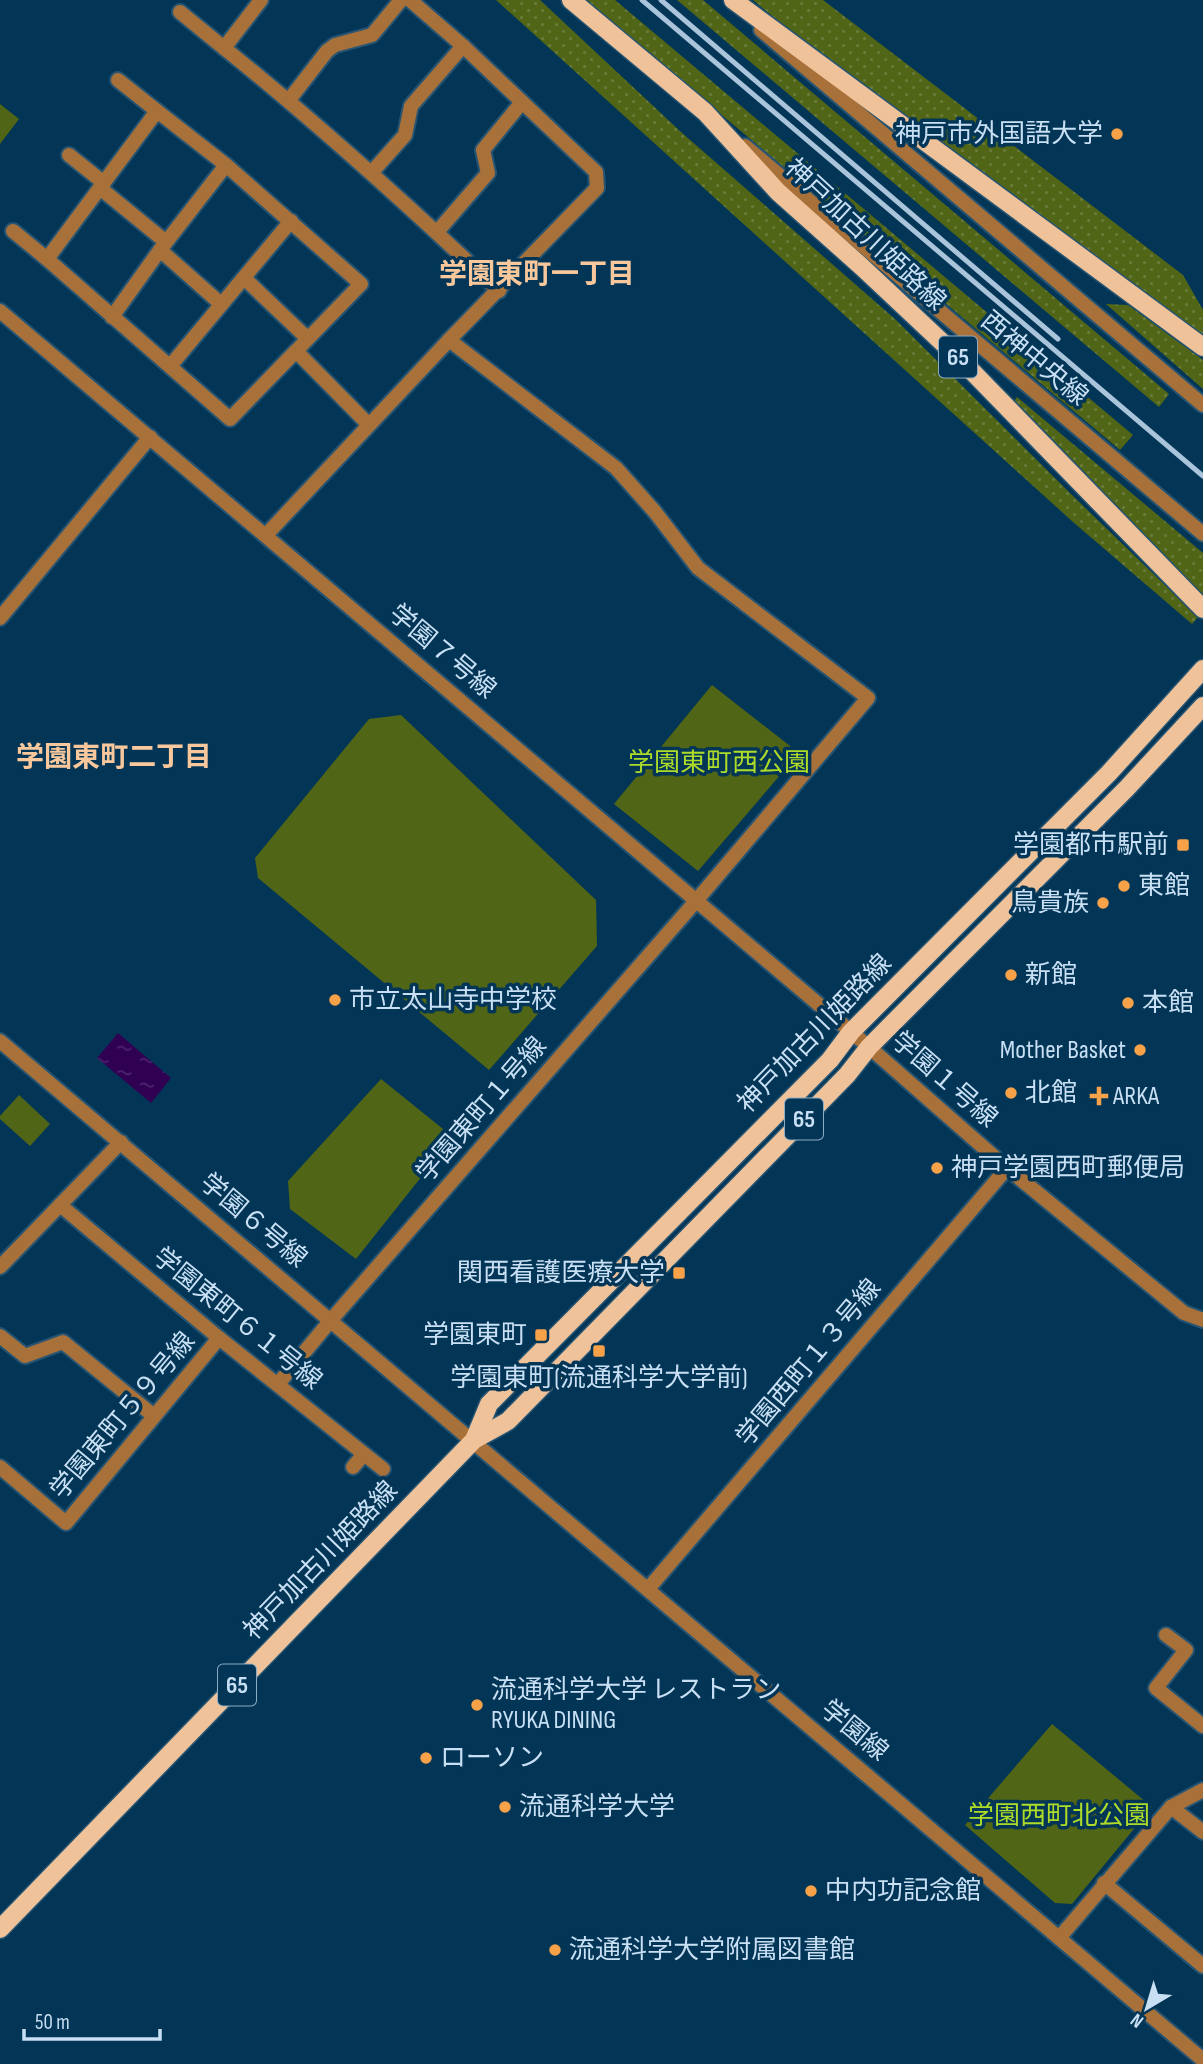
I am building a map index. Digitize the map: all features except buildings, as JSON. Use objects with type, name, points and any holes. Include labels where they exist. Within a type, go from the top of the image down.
[{"type":"main road","name":"神戸加古川姫路線","points":[[571,0],[705,112],[778,192],[961,360],[1203,609]]},
{"type":"main road","points":[[733,0],[1203,347]]},
{"type":"main road","name":"神戸加古川姫路線","points":[[474,1440],[489,1404],[830,1060],[851,1032],[1109,772],[1203,669]]},
{"type":"main road","name":"神戸加古川姫路線","points":[[0,1929],[474,1440],[508,1422],[847,1075],[869,1047],[1127,788],[1203,706]]},
{"type":"street","points":[[225,48],[261,0]]},
{"type":"street","points":[[289,100],[327,51],[335,45],[372,35],[401,0]]},
{"type":"street","points":[[266,535],[449,340],[597,188],[596,172],[463,46],[410,0]]},
{"type":"street","points":[[726,0],[1203,405]]},
{"type":"street","points":[[180,12],[289,100],[372,172],[499,291]]},
{"type":"street","points":[[372,172],[405,135],[411,106],[463,46]]},
{"type":"street","points":[[13,231],[171,365],[230,419],[361,284],[226,166],[118,80]]},
{"type":"street","points":[[437,232],[488,173],[483,150],[522,102]]},
{"type":"street","points":[[47,258],[157,111]]},
{"type":"street","name":"西神中央線","points":[[705,112],[1203,534]]},
{"type":"street","points":[[69,155],[221,304]]},
{"type":"street","points":[[112,317],[226,166]]},
{"type":"street","points":[[171,365],[291,221]]},
{"type":"street","points":[[244,278],[307,338]]},
{"type":"street","name":"学園７号線","points":[[0,311],[851,1032]]},
{"type":"street","name":"学園東町１号線","points":[[278,1384],[868,698],[698,568],[655,512],[616,468],[449,340]]},
{"type":"street","points":[[296,351],[369,425]]},
{"type":"street","points":[[0,618],[150,437]]},
{"type":"street","name":"学園１号線","points":[[851,1032],[1007,1168],[1184,1313],[1203,1320]]},
{"type":"street","name":"学園６号線","points":[[0,1041],[474,1440]]},
{"type":"street","points":[[0,1267],[121,1142]]},
{"type":"street","name":"学園西町１３号線","points":[[648,1590],[1007,1168]]},
{"type":"street","name":"学園東町６１号線","points":[[60,1205],[219,1338],[383,1469]]},
{"type":"street","points":[[0,1336],[25,1356],[63,1342],[154,1416]]},
{"type":"street","name":"学園東町５９号線","points":[[0,1467],[66,1523],[219,1338]]},
{"type":"street","name":"学園線","points":[[474,1440],[1203,2060]]},
{"type":"street","points":[[353,1467],[365,1454]]},
{"type":"street","points":[[1166,1635],[1186,1650],[1156,1688],[1203,1726]]},
{"type":"street","points":[[1059,1938],[1171,1807],[1203,1790]]},
{"type":"street","points":[[1171,1807],[1203,1832]]},
{"type":"street","points":[[1104,1883],[1203,1966]]},
{"type":"green space","points":[[496,0],[540,0],[681,132],[895,319],[1198,617],[1192,624],[1073,522]]},
{"type":"green space","points":[[585,0],[615,0],[1133,435],[1120,450]]},
{"type":"green space","points":[[677,0],[703,0],[1169,394],[1159,407]]},
{"type":"green space","points":[[753,0],[823,0],[1183,275],[1203,310],[1203,338],[777,20]]},
{"type":"green space","points":[[0,104],[19,119],[0,144]]},
{"type":"green space","points":[[1106,304],[1128,305],[1203,360],[1203,389]]},
{"type":"green space","points":[[1017,397],[1203,553],[1203,597],[1013,403]]},
{"type":"green space","name":"学園東町西公園","points":[[712,685],[799,753],[698,871],[614,804]]},
{"type":"green space","points":[[401,715],[596,900],[597,946],[489,1070],[258,878],[255,858],[369,719]]},
{"type":"green space","points":[[381,1079],[453,1137],[356,1259],[290,1209],[288,1181]]},
{"type":"green space","points":[[19,1095],[50,1124],[30,1146],[0,1119]]},
{"type":"green space","name":"学園西町北公園","points":[[1052,1724],[1152,1807],[1072,1904],[1055,1903],[965,1825]]},
{"type":"water","points":[[118,1033],[171,1078],[151,1103],[97,1058]]},
{"type":"railway","points":[[642,0],[1203,476]]},
{"type":"railway","points":[[661,0],[1058,339]]},
{"type":"place","name":"神戸市外国語大学","points":[[1117,134]]},
{"type":"place","name":"学園都市駅前","points":[[1183,845]]},
{"type":"place","name":"東館","points":[[1124,886]]},
{"type":"place","name":"鳥貴族","points":[[1103,903]]},
{"type":"place","name":"新館","points":[[1011,975]]},
{"type":"place","name":"市立太山寺中学校","points":[[335,1000]]},
{"type":"place","name":"本館","points":[[1128,1003]]},
{"type":"place","name":"Mother Basket","points":[[1140,1050]]},
{"type":"place","name":"北館","points":[[1011,1093]]},
{"type":"place","name":"ARKA","points":[[1099,1096]]},
{"type":"place","name":"神戸学園西町郵便局","points":[[937,1168]]},
{"type":"place","name":"関西看護医療大学","points":[[679,1273]]},
{"type":"place","name":"学園東町","points":[[541,1335]]},
{"type":"place","name":"学園東町(流通科学大学前)","points":[[599,1351]]},
{"type":"place","name":"流通科学大学 レストラン RYUKA DINING","points":[[477,1705]]},
{"type":"place","name":"ローソン","points":[[426,1758]]},
{"type":"place","name":"流通科学大学","points":[[505,1807]]},
{"type":"place","name":"中内功記念館","points":[[811,1891]]},
{"type":"place","name":"流通科学大学附属図書館","points":[[555,1950]]},
{"type":"district","name":"学園東町一丁目","points":[[537,274]]},
{"type":"district","name":"学園東町二丁目","points":[[114,757]]}]
